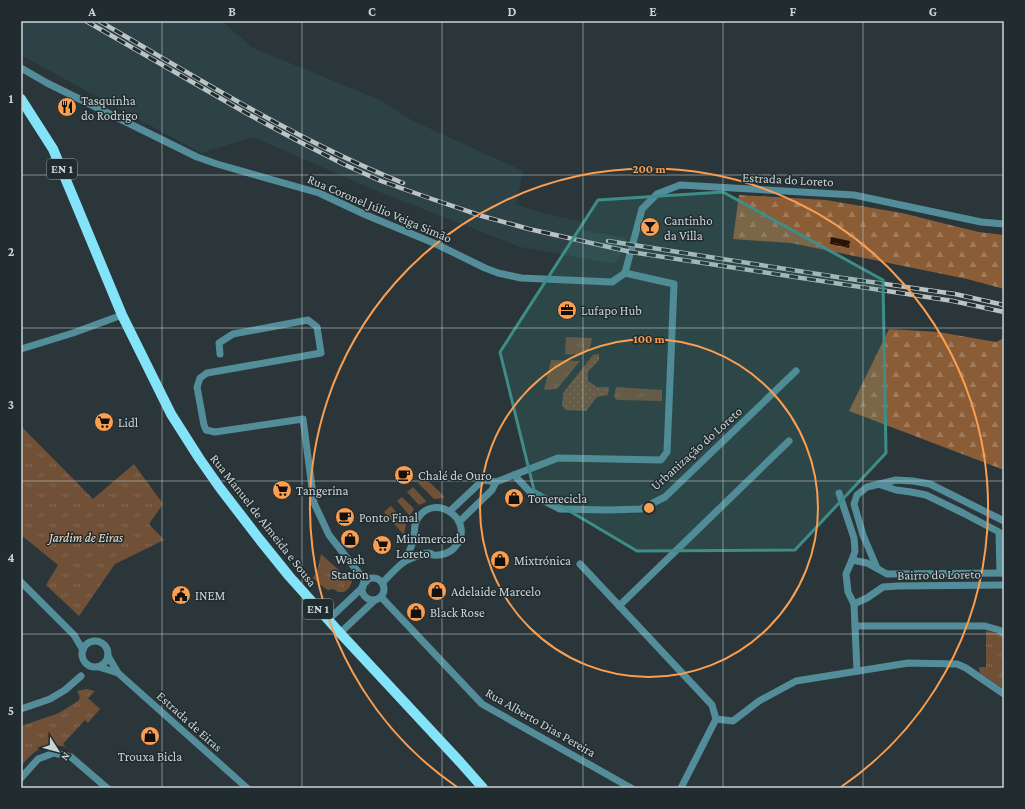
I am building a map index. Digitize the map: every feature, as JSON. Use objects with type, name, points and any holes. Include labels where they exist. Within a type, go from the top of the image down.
[{"type":"main road","name":"Rua Manuel de Almeida e Sousa","points":[[21,99],[53,149],[122,315],[171,414],[203,464],[289,576],[483,788]]},
{"type":"street","name":"Rua Coronel Júlio Veiga Simão","points":[[21,68],[47,83],[198,157],[217,164],[319,193],[370,217],[446,249],[491,271],[520,278],[612,282],[625,273]]},
{"type":"street","name":"Estrada do Loreto","points":[[625,273],[642,209],[657,194],[680,185],[854,195],[981,222],[1004,224]]},
{"type":"street","points":[[450,511],[483,480],[496,482],[558,458],[661,460],[667,452],[674,284],[625,273]]},
{"type":"street","points":[[21,349],[73,333],[122,315]]},
{"type":"street","points":[[220,354],[219,343],[234,334],[308,320],[317,327],[322,353],[207,373],[200,378],[197,387],[206,430],[216,432],[303,419],[314,503],[329,535],[364,585]]},
{"type":"street","name":"Urbanização do Loreto","points":[[514,475],[534,496],[560,509],[641,509],[665,496],[796,371]]},
{"type":"street","points":[[619,606],[789,441]]},
{"type":"street","points":[[877,568],[854,504],[857,495],[867,487],[896,480],[913,480],[930,484],[1004,521]]},
{"type":"street","points":[[459,522],[492,490],[496,482]]},
{"type":"street","name":"Bairro do Loreto","points":[[852,560],[867,562],[887,574],[1002,573],[999,532],[926,495],[896,490],[878,484]]},
{"type":"street","points":[[839,493],[854,538],[855,551],[846,574],[848,592],[854,604],[858,671]]},
{"type":"street","points":[[382,583],[405,561],[428,553],[441,555],[449,552],[455,547],[459,542],[461,535],[461,529],[456,516],[444,508],[428,509],[422,513],[415,525],[414,538],[405,561]]},
{"type":"street","points":[[580,564],[712,705],[716,719],[681,788]]},
{"type":"street","points":[[328,620],[372,578],[379,580],[382,583],[384,590],[378,598],[340,633]]},
{"type":"street","name":"Estrada de Eiras","points":[[21,582],[74,635],[83,650],[82,654],[85,662],[92,667],[99,667],[118,673]]},
{"type":"street","points":[[364,585],[362,591],[368,599],[378,598]]},
{"type":"street","name":"Bairro do Loreto","points":[[854,604],[868,598],[883,587],[1004,585]]},
{"type":"street","name":"Rua Alberto Dias Pereira","points":[[378,598],[482,704],[631,788]]},
{"type":"street","points":[[855,626],[985,626],[999,630],[1004,634]]},
{"type":"street","name":"Estrada de Eiras","points":[[74,635],[92,642],[100,642],[104,645],[108,656],[118,673],[247,788]]},
{"type":"street","points":[[83,650],[86,644],[92,642]]},
{"type":"street","points":[[99,667],[105,663],[108,656]]},
{"type":"street","points":[[716,719],[733,721],[759,701],[796,682],[908,663],[957,664],[966,668],[1004,694]]},
{"type":"street","points":[[21,709],[50,699],[65,690],[81,676]]},
{"type":"street","points":[[21,778],[38,759],[54,753],[71,757],[107,788]]},
{"type":"highlighted area","points":[[723,192],[883,280],[886,453],[795,550],[637,551],[534,490],[500,352],[598,200]]},
{"type":"shaded area","points":[[21,21],[222,21],[253,48],[380,100],[413,121],[523,171],[516,204],[545,214],[584,222],[581,230],[626,238],[621,254],[615,264],[520,247],[377,191],[253,137],[201,153],[21,55]]},
{"type":"green space","points":[[739,195],[826,200],[902,213],[979,232],[1004,235],[1004,289],[967,279],[791,243],[733,239]]},
{"type":"green space","points":[[889,329],[938,332],[996,342],[1004,338],[1004,470],[849,411]]},
{"type":"green space","points":[[566,337],[592,338],[590,348],[582,355],[565,354]]},
{"type":"green space","points":[[599,354],[599,360],[588,372],[588,381],[597,387],[609,387],[608,395],[597,397],[586,411],[566,410],[562,406],[563,393],[593,355]]},
{"type":"green space","points":[[551,360],[580,361],[557,389],[544,390]]},
{"type":"green space","points":[[616,387],[662,390],[662,401],[617,400],[614,397]]},
{"type":"green space","name":"Jardim de Eiras","points":[[21,426],[93,499],[134,464],[163,504],[149,524],[164,540],[115,564],[79,616],[46,585],[58,565],[21,535]]},
{"type":"green space","points":[[424,477],[444,496],[444,498],[434,499],[418,483]]},
{"type":"green space","points":[[413,487],[426,502],[419,505],[407,492]]},
{"type":"green space","points":[[402,497],[414,509],[410,516],[397,501]]},
{"type":"green space","points":[[391,506],[406,524],[404,534],[384,512]]},
{"type":"green space","points":[[321,554],[341,572],[347,572],[351,576],[352,582],[349,588],[344,592],[338,592],[333,589],[328,590],[313,578],[318,568]]},
{"type":"green space","points":[[986,631],[997,633],[1004,637],[1004,689],[980,673],[979,667],[986,667]]},
{"type":"green space","points":[[87,689],[95,691],[88,698],[100,709],[88,723],[85,720],[63,744],[66,747],[51,746],[40,749],[21,766],[21,726],[59,713],[79,700],[80,697],[77,691]]},
{"type":"water","points":[[831,237],[850,241],[849,248],[830,244]]},
{"type":"railway","points":[[86,21],[246,113],[343,164],[381,181],[482,216],[529,229],[631,252],[953,301],[1004,312]]},
{"type":"railway","points":[[99,21],[210,86],[286,128],[324,148],[403,183]]},
{"type":"railway","points":[[608,241],[955,294],[1004,305]]},
{"type":"place","name":"Tasquinha do Rodrigo","points":[[67,107]]},
{"type":"place","name":"Cantinho da Villa","points":[[650,227]]},
{"type":"place","name":"Lufapo Hub","points":[[567,310]]},
{"type":"place","name":"Lidl","points":[[104,422]]},
{"type":"place","name":"Chalé de Ouro","points":[[404,475]]},
{"type":"place","name":"Tangerina","points":[[282,490]]},
{"type":"place","name":"Tonerecicla","points":[[514,498]]},
{"type":"place","name":"Ponto Final","points":[[345,517]]},
{"type":"place","name":"Wash Station","points":[[350,539]]},
{"type":"place","name":"Minimercado Loreto","points":[[382,545]]},
{"type":"place","name":"Mixtrónica","points":[[500,560]]},
{"type":"place","name":"Adelaide Marcelo","points":[[437,591]]},
{"type":"place","name":"INEM","points":[[181,595]]},
{"type":"place","name":"Black Rose","points":[[416,612]]},
{"type":"place","name":"Trouxa Bicla","points":[[150,736]]}]
